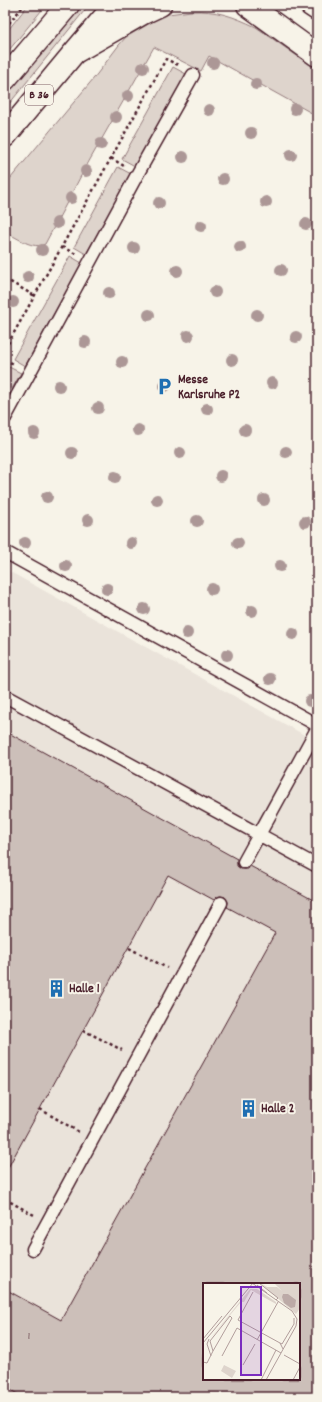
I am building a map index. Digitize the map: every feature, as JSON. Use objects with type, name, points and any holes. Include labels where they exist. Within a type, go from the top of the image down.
[{"type":"main road","name":"B 36","points":[[5,79],[68,5]]},
{"type":"main road","name":"B 36","points":[[5,136],[115,5]]},
{"type":"main road","points":[[73,54],[143,13],[160,5]]},
{"type":"main road","points":[[248,5],[317,55]]},
{"type":"main road","points":[[311,5],[317,9]]},
{"type":"lane","points":[[5,418],[193,75]]},
{"type":"lane","points":[[5,552],[317,725]]},
{"type":"lane","points":[[5,696],[317,866]]},
{"type":"lane","points":[[244,862],[317,729]]},
{"type":"lane","points":[[33,1249],[221,903]]},
{"type":"path","points":[[5,28],[24,5]]},
{"type":"path","points":[[5,349],[166,59],[188,70],[193,75]]},
{"type":"path","points":[[5,279],[35,296]]},
{"type":"path","points":[[129,948],[181,976]]},
{"type":"path","points":[[83,1030],[136,1058]]},
{"type":"path","points":[[40,1110],[93,1139]]},
{"type":"path","points":[[5,1199],[47,1222]]},
{"type":"shaded area","points":[[28,5],[46,5],[5,55],[5,34]]},
{"type":"shaded area","points":[[79,5],[89,5],[5,109],[5,97]]},
{"type":"shaded area","points":[[191,11],[224,14],[256,27],[317,70],[317,116],[209,56],[201,71],[154,47],[83,172],[45,244],[36,246],[7,233],[5,235],[5,185],[94,78],[119,45],[126,37],[157,19],[168,14]]},
{"type":"shaded area","points":[[173,67],[186,74],[135,166],[122,159]]},
{"type":"shaded area","points":[[118,167],[131,174],[86,254],[74,247]]},
{"type":"shaded area","points":[[70,256],[82,263],[25,366],[13,359]]},
{"type":"shaded area","points":[[9,367],[21,373],[5,401],[5,374]]},
{"type":"shaded area","points":[[5,569],[317,742],[317,1397],[5,1397]]},
{"type":"building","points":[[5,731],[237,859],[237,866],[241,869],[248,869],[250,866],[317,902],[317,1397],[23,1397],[5,1387],[5,1289],[61,1320],[275,933],[227,907],[228,902],[225,897],[220,896],[214,900],[168,875],[5,1173]]},
{"type":"place","name":"Messe Karlsruhe P2","points":[[165,387]]},
{"type":"place","name":"Halle 1","points":[[56,989]]},
{"type":"place","name":"Halle 2","points":[[248,1109]]}]
